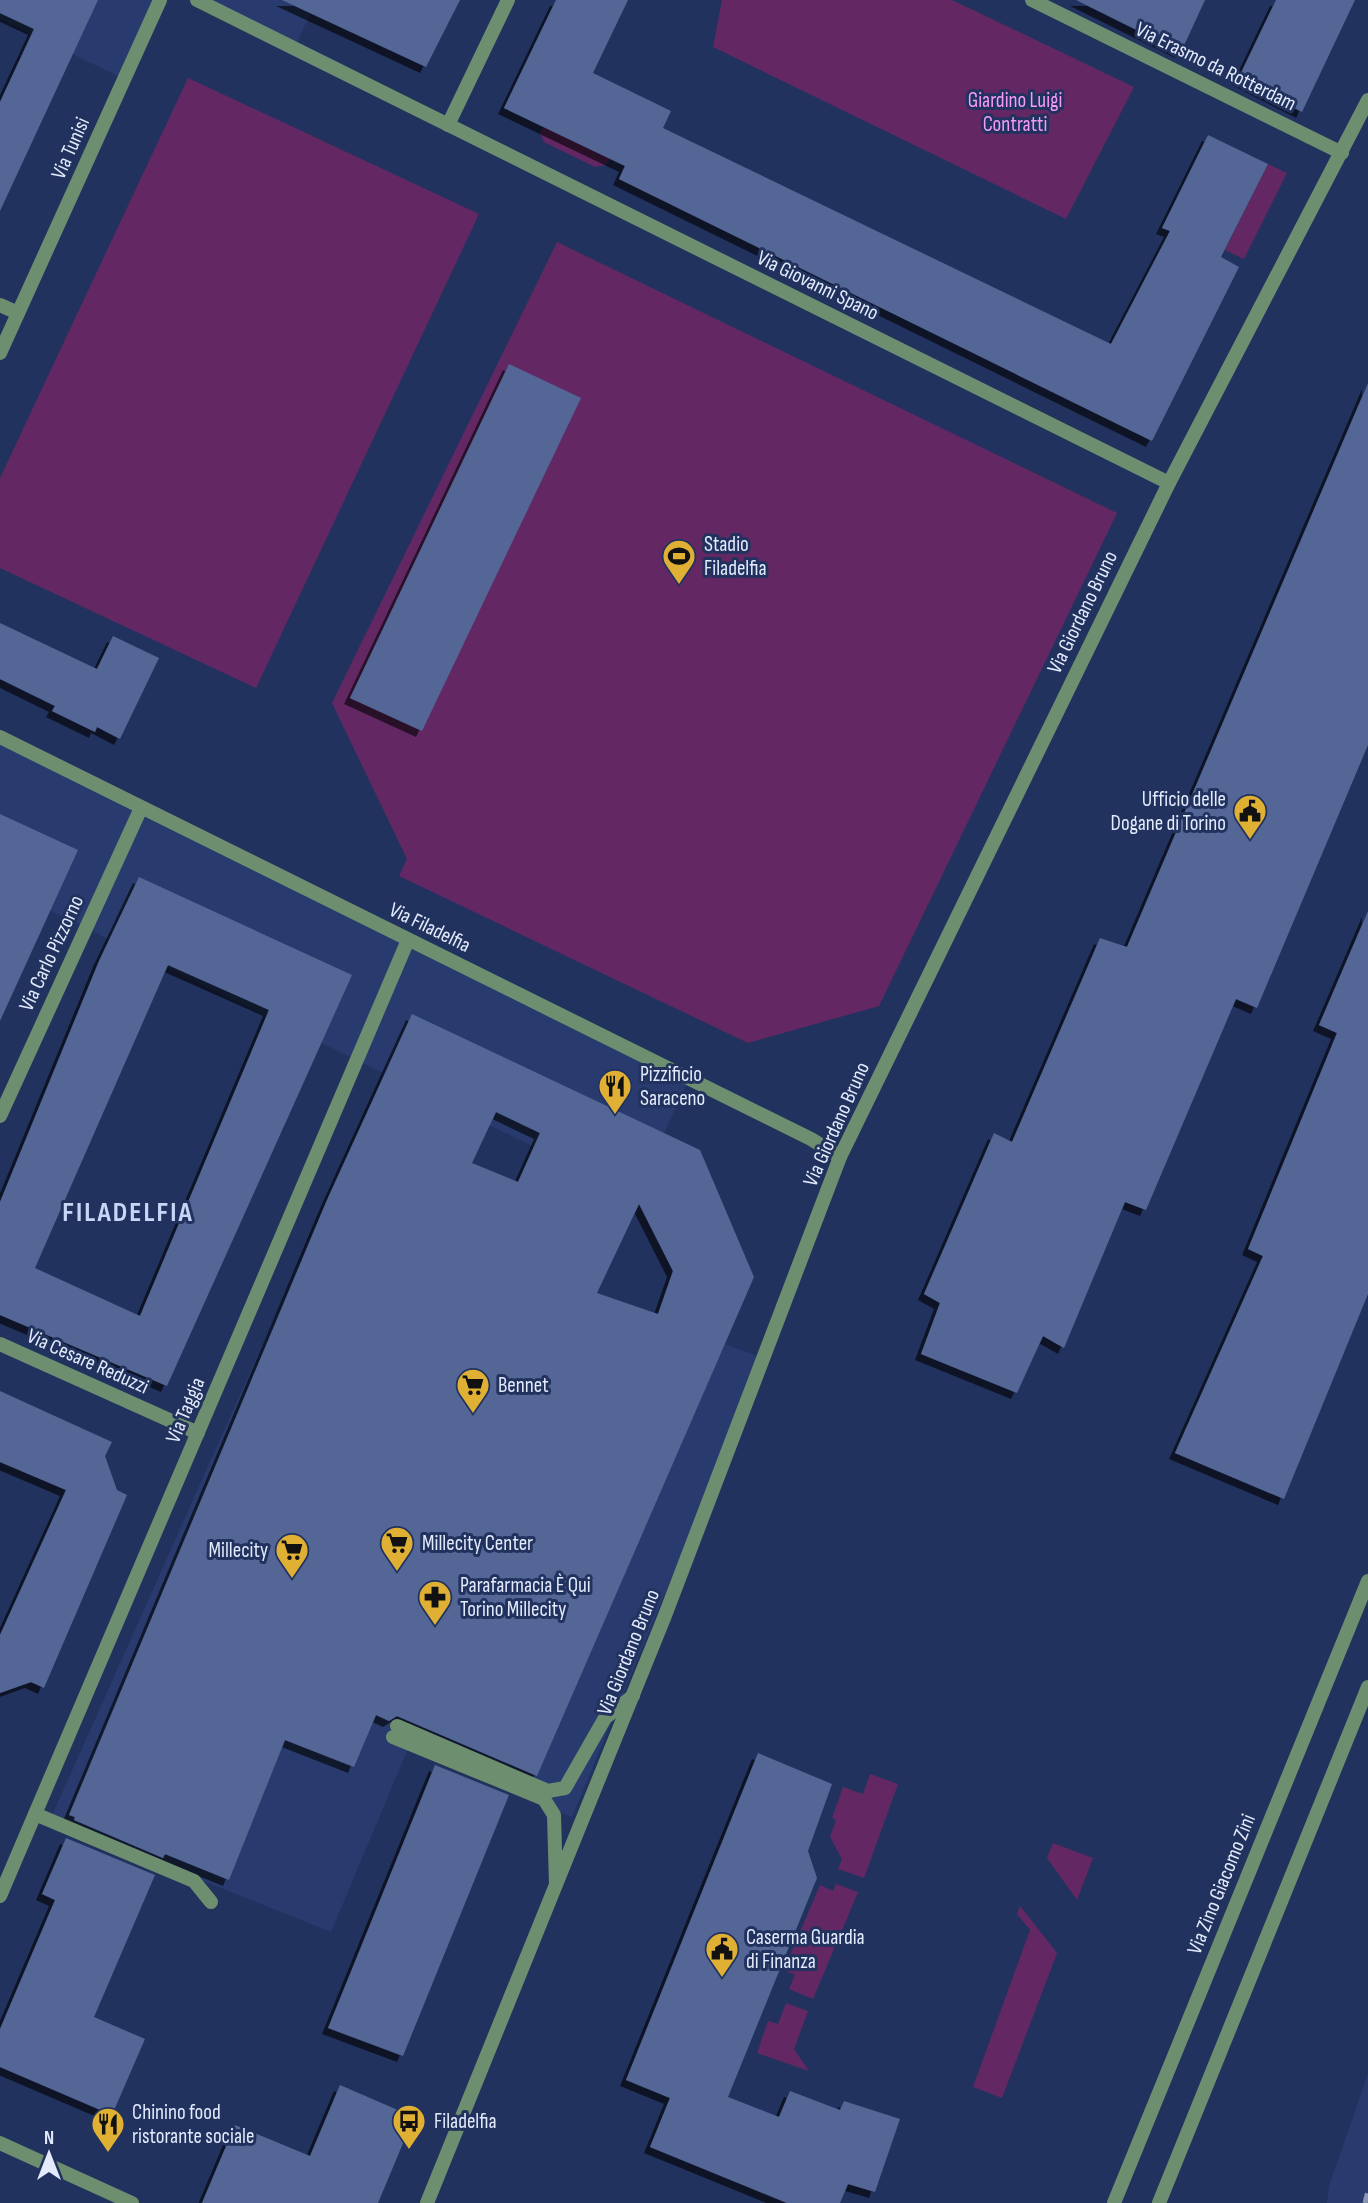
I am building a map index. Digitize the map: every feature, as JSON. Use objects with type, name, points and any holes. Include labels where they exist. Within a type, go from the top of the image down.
[{"type":"street","name":"Via Tunisi","points":[[0,353],[160,0]]},
{"type":"street","name":"Via Giovanni Spano","points":[[197,0],[1169,483]]},
{"type":"street","points":[[448,125],[508,0]]},
{"type":"street","name":"Via Erasmo da Rotterdam","points":[[1032,0],[1342,153]]},
{"type":"street","name":"Via Giordano Bruno","points":[[427,2203],[633,1696],[841,1157],[1169,483],[1368,100]]},
{"type":"street","points":[[0,305],[18,313]]},
{"type":"street","name":"Via Filadelfia","points":[[0,737],[811,1139],[841,1157]]},
{"type":"street","name":"Via Carlo Pizzorno","points":[[0,1116],[141,808]]},
{"type":"street","name":"Via Taggia","points":[[0,1896],[408,940]]},
{"type":"street","name":"Via Cesare Reduzzi","points":[[0,1344],[198,1433]]},
{"type":"street","name":"Via Zino Giacomo Zini","points":[[1114,2203],[1368,1581]]},
{"type":"street","points":[[1159,2203],[1368,1687]]},
{"type":"street","points":[[556,1886],[554,1815],[544,1799],[395,1731],[548,1791],[565,1788],[606,1718],[633,1696]]},
{"type":"street","points":[[35,1814],[194,1881],[211,1902]]},
{"type":"street","points":[[0,2143],[132,2203]]},
{"type":"shaded area","points":[[0,0],[160,0],[124,79],[0,19]]},
{"type":"shaded area","points":[[197,0],[317,0],[294,48]]},
{"type":"shaded area","points":[[0,737],[689,1079],[635,1196],[0,886]]},
{"type":"shaded area","name":"Millecity Center","points":[[327,1200],[763,1358],[572,1817],[410,1744],[331,1932],[50,1820]]},
{"type":"shaded area","points":[[1368,2074],[1368,2203],[1327,2203],[1329,2186]]},
{"type":"green space","name":"Giardino Luigi Contratti","points":[[722,0],[952,0],[1134,87],[1066,219],[713,47]]},
{"type":"green space","points":[[188,78],[479,214],[256,688],[0,568],[0,478]]},
{"type":"green space","points":[[544,126],[610,158],[606,165],[595,167],[544,142],[540,133]]},
{"type":"green space","points":[[1268,164],[1287,173],[1244,259],[1225,250]]},
{"type":"green space","name":"Stadio Filadelfia","points":[[557,242],[1117,513],[879,1006],[748,1043],[399,876],[407,859],[332,703]]},
{"type":"green space","points":[[870,1774],[898,1784],[864,1878],[838,1869],[842,1859],[830,1837],[836,1820],[832,1818],[843,1787],[863,1794]]},
{"type":"green space","points":[[1053,1843],[1093,1858],[1077,1900],[1047,1858]]},
{"type":"green space","points":[[836,1884],[858,1892],[813,1999],[789,1989],[795,1975],[784,1970],[820,1885],[833,1891]]},
{"type":"green space","points":[[1020,1906],[1057,1953],[1002,2098],[973,2087],[1030,1930],[1017,1914]]},
{"type":"green space","points":[[786,2003],[808,2011],[794,2049],[809,2071],[757,2053],[768,2021],[778,2024]]},
{"type":"building","points":[[0,0],[98,0],[0,211],[0,102],[34,29],[0,13]]},
{"type":"building","points":[[282,0],[460,0],[426,67]]},
{"type":"building","points":[[556,0],[628,0],[593,73],[671,111],[663,128],[1111,344],[1170,231],[1162,228],[1208,135],[1268,164],[1221,257],[1239,267],[1152,441],[619,179],[625,166],[504,108]]},
{"type":"building","points":[[1076,0],[1205,0],[1181,52]]},
{"type":"building","points":[[1276,0],[1355,0],[1302,112],[1238,79]]},
{"type":"building","points":[[509,364],[581,398],[422,731],[350,698]]},
{"type":"building","name":"Ufficio delle Dogane di Torino","points":[[1368,383],[1368,745],[1257,1008],[1236,999],[1146,1210],[1125,1202],[1064,1348],[1043,1336],[1017,1393],[921,1354],[940,1303],[924,1294],[994,1133],[1012,1142],[1100,938],[1127,947]]},
{"type":"building","points":[[0,623],[97,669],[113,636],[159,658],[120,739],[97,727],[95,732],[52,711],[55,706],[0,679]]},
{"type":"building","points":[[0,814],[78,850],[0,1021]]},
{"type":"building","points":[[139,877],[352,975],[167,1386],[0,1315],[0,1202],[99,961]],"holes":[[[168,965],[269,1010],[140,1316],[35,1268]]]},
{"type":"building","points":[[1368,911],[1368,1294],[1284,1499],[1175,1453],[1263,1256],[1248,1249],[1337,1033],[1319,1025]]},
{"type":"building","name":"Millecity Center","points":[[412,1014],[700,1150],[754,1277],[537,1776],[397,1716],[389,1721],[376,1715],[354,1767],[285,1740],[229,1880],[165,1854],[163,1858],[74,1820],[75,1817],[69,1815],[327,1200]],"holes":[[[496,1112],[540,1133],[518,1182],[472,1163]],[[639,1204],[673,1271],[658,1314],[597,1293]]]},
{"type":"building","points":[[0,1391],[112,1442],[105,1456],[117,1490],[127,1495],[44,1688],[31,1682],[0,1693],[0,1635],[66,1490],[0,1462]]},
{"type":"building","name":"Caserma Guardia di Finanza","points":[[758,1753],[832,1784],[808,1851],[817,1878],[728,2097],[779,2117],[790,2091],[840,2110],[844,2101],[900,2119],[875,2192],[848,2184],[840,2203],[787,2203],[650,2147],[670,2098],[626,2080]]},
{"type":"building","points":[[435,1765],[509,1795],[403,2056],[328,2028]]},
{"type":"building","points":[[66,1838],[155,1875],[94,2017],[145,2039],[112,2115],[0,2067],[0,2029],[55,1900],[42,1894]]},
{"type":"building","points":[[340,2085],[414,2117],[378,2203],[202,2203],[235,2125],[310,2156]]},
{"type":"railway","points":[[1365,2203],[1368,2191]]},
{"type":"place","name":"Stadio Filadelfia","points":[[679,586]]},
{"type":"place","name":"Ufficio delle Dogane di Torino","points":[[1250,841]]},
{"type":"place","name":"Pizzificio Saraceno","points":[[615,1116]]},
{"type":"place","name":"Bennet","points":[[473,1415]]},
{"type":"place","name":"Millecity Center","points":[[397,1573]]},
{"type":"place","name":"Millecity","points":[[292,1580]]},
{"type":"place","name":"Parafarmacia È Qui Torino Millecity","points":[[435,1627]]},
{"type":"place","name":"Caserma Guardia di Finanza","points":[[722,1979]]},
{"type":"place","name":"Filadelfia","points":[[409,2151]]},
{"type":"place","name":"Chinino food ristorante sociale","points":[[108,2154]]},
{"type":"district","name":"FILADELFIA","points":[[128,1211]]}]
